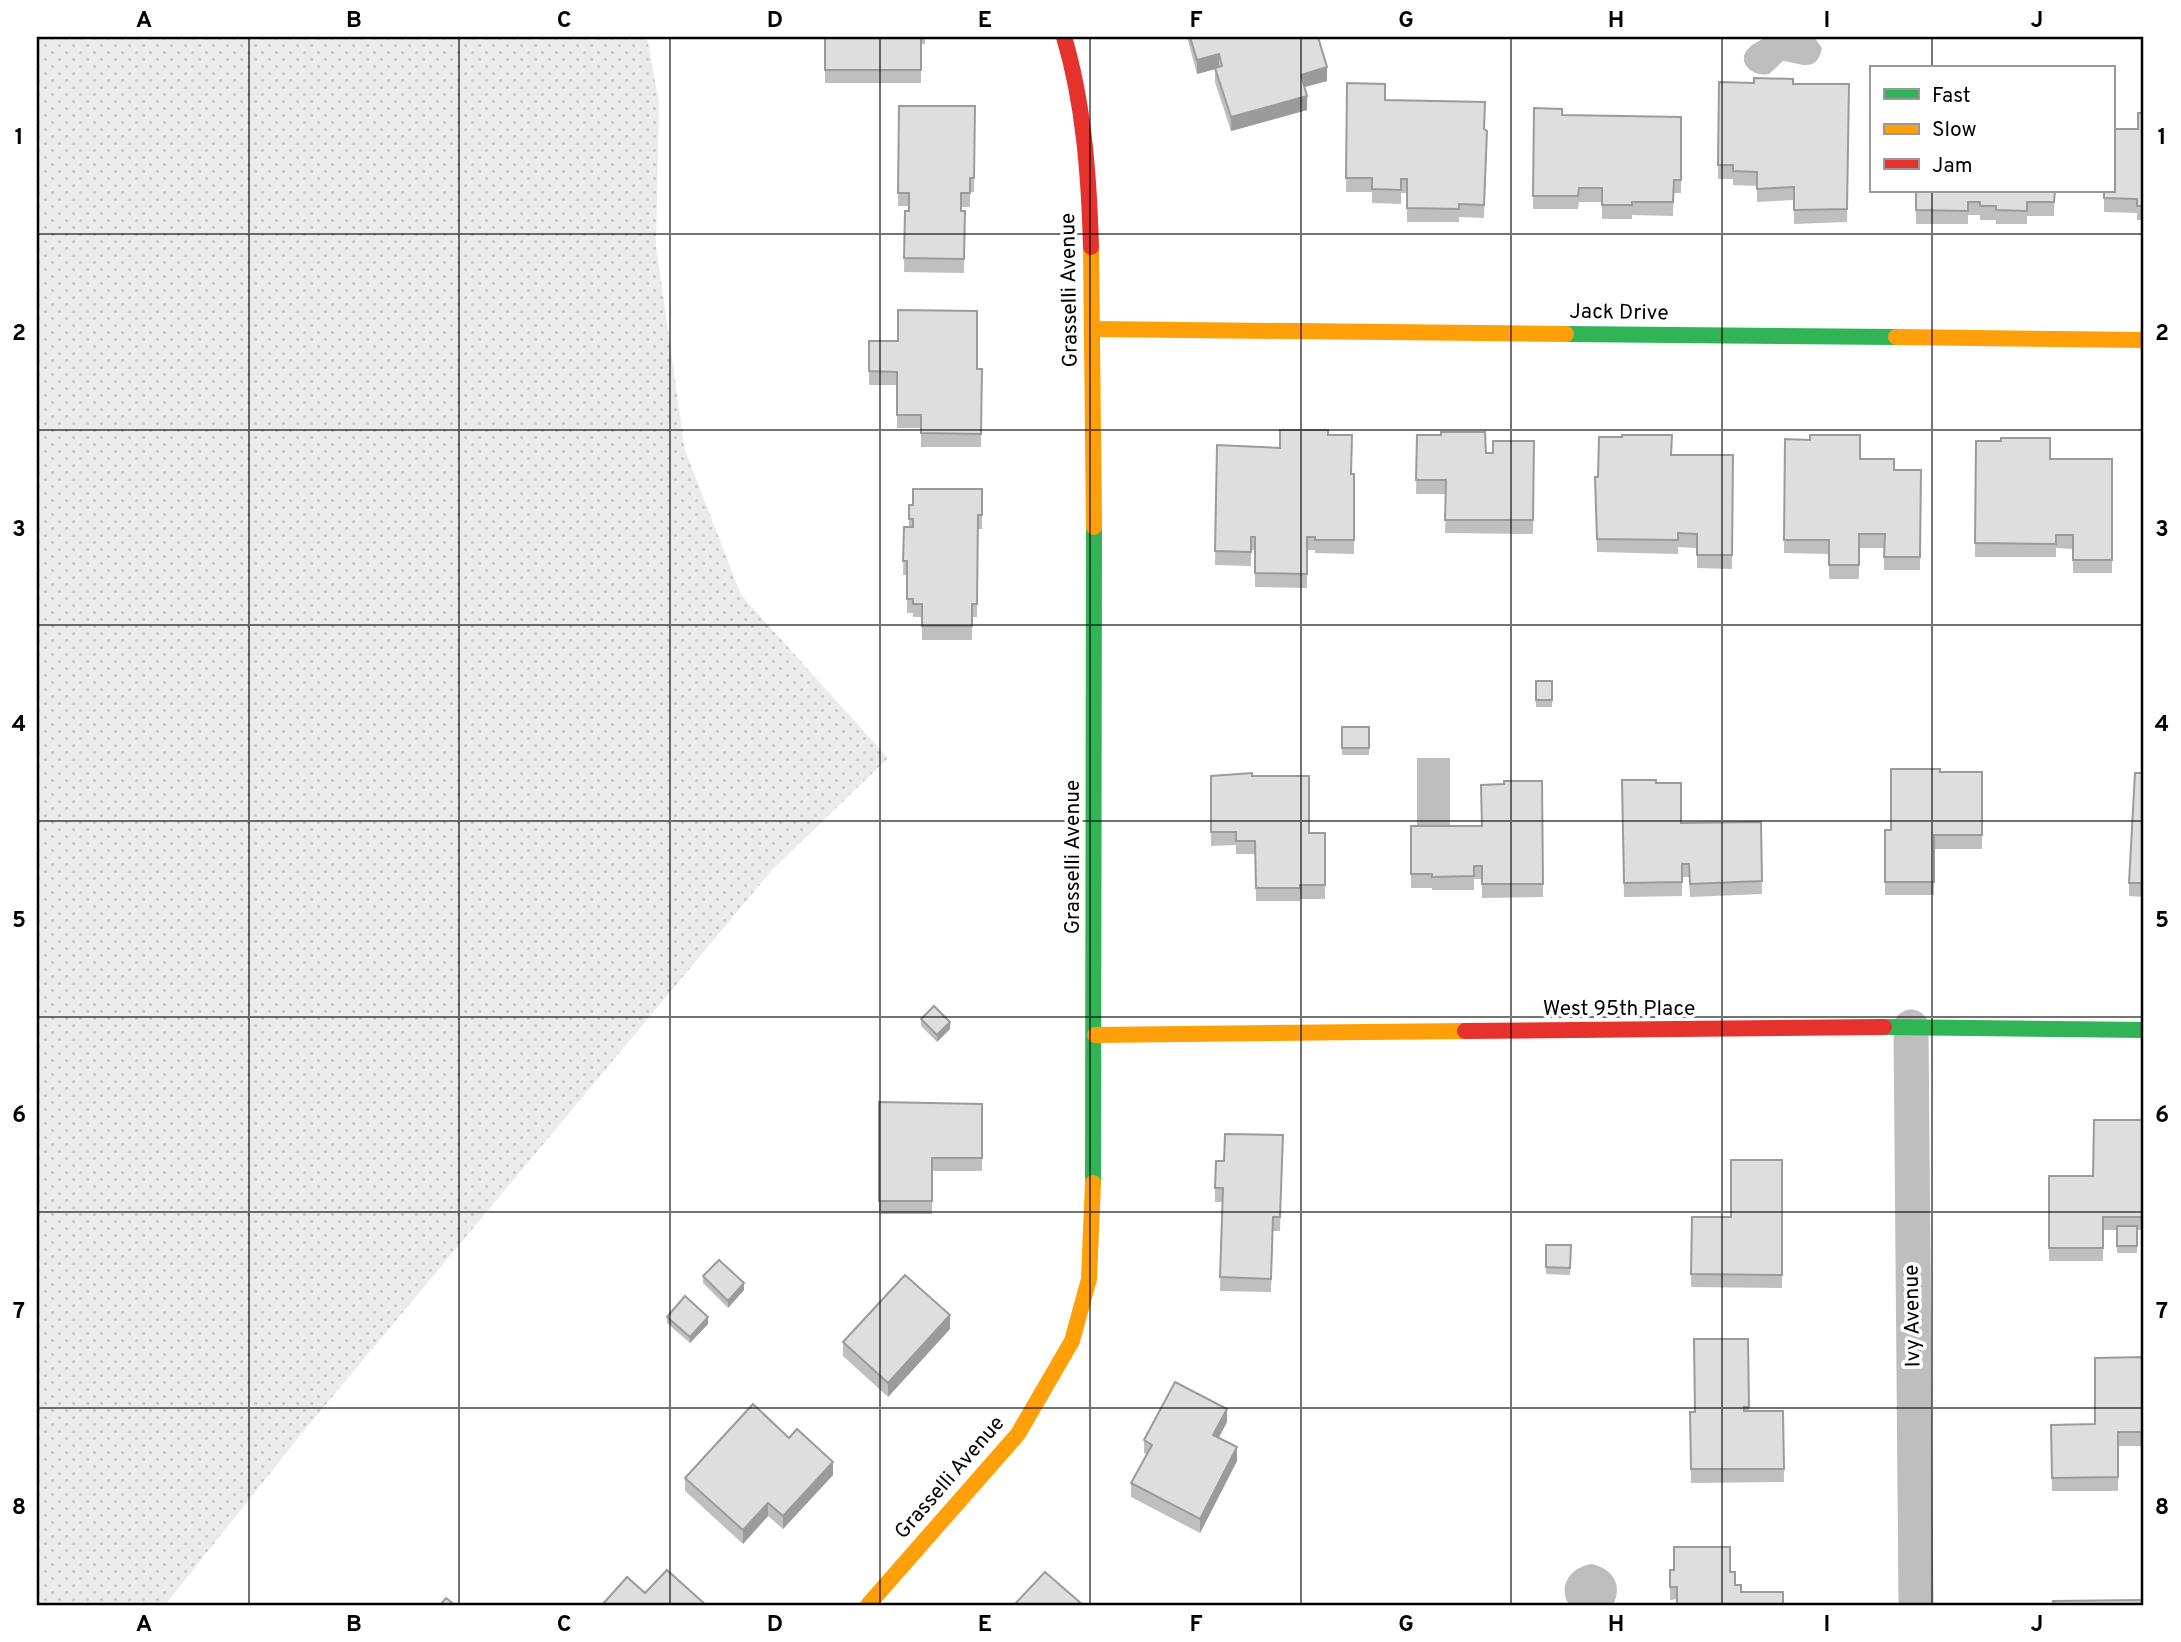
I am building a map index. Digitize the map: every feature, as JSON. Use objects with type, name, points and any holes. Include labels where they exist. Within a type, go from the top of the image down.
[{"type":"street","name":"Grasselli Avenue","points":[[868,1605],[1018,1434],[1072,1341],[1089,1279],[1093,1216],[1094,1035],[1093,329],[1090,201],[1076,78],[1064,37]]},
{"type":"street","name":"Jack Drive","points":[[1093,329],[2144,340]]},
{"type":"street","name":"West 95th Place","points":[[1094,1035],[1911,1027],[2144,1030]]},
{"type":"street","name":"Ivy Avenue","points":[[1911,1027],[1916,1605]]},
{"type":"shaded area","points":[[37,37],[647,37],[659,103],[656,246],[685,450],[741,595],[888,758],[772,870],[302,1433],[165,1605],[37,1605]]},
{"type":"shaded area","points":[[1764,37],[1814,37],[1822,48],[1820,56],[1807,65],[1783,61],[1769,74],[1751,71],[1744,62],[1744,57],[1750,47]]},
{"type":"shaded area","points":[[1417,758],[1450,758],[1450,830],[1417,830]]},
{"type":"shaded area","points":[[1592,1564],[1606,1570],[1614,1579],[1617,1591],[1613,1605],[1569,1605],[1565,1591],[1568,1578],[1578,1569]]},
{"type":"building","points":[[825,37],[921,37],[921,70],[825,70]]},
{"type":"building","points":[[1190,37],[1318,37],[1327,67],[1301,75],[1307,96],[1231,117],[1215,68],[1222,66],[1219,54],[1197,60]]},
{"type":"building","points":[[1754,78],[1793,79],[1793,84],[1849,84],[1847,209],[1794,210],[1794,187],[1757,189],[1757,172],[1733,171],[1733,165],[1718,165],[1719,82],[1754,83]]},
{"type":"building","points":[[1347,83],[1385,84],[1385,100],[1485,102],[1484,129],[1487,131],[1484,205],[1459,204],[1459,209],[1407,208],[1407,179],[1401,179],[1401,190],[1372,189],[1372,178],[1346,178]]},
{"type":"building","points":[[899,106],[975,106],[974,178],[970,178],[970,193],[961,193],[961,211],[965,211],[964,259],[904,258],[905,211],[909,211],[909,193],[898,193]]},
{"type":"building","points":[[1534,108],[1562,109],[1562,115],[1681,117],[1681,180],[1674,180],[1673,202],[1602,205],[1602,188],[1579,188],[1578,196],[1533,196]]},
{"type":"building","points":[[2138,113],[2144,113],[2144,206],[2137,206],[2137,199],[2104,198],[2104,192],[2114,192],[2114,129],[2138,129]]},
{"type":"building","points":[[1916,192],[2055,192],[2054,202],[2027,202],[2027,211],[1996,210],[1996,206],[1980,206],[1980,202],[1968,202],[1968,211],[1916,210]]},
{"type":"building","points":[[898,310],[977,311],[977,369],[982,369],[981,434],[921,433],[921,415],[897,415],[897,372],[869,371],[869,341],[898,341]]},
{"type":"building","points":[[1280,430],[1328,430],[1328,435],[1352,435],[1354,540],[1315,540],[1315,537],[1307,537],[1307,574],[1255,573],[1255,537],[1251,537],[1251,552],[1215,551],[1217,445],[1280,448]]},
{"type":"building","points":[[1441,432],[1485,432],[1486,453],[1493,453],[1493,441],[1534,441],[1533,520],[1445,520],[1446,480],[1416,480],[1417,435],[1441,435]]},
{"type":"building","points":[[1672,435],[1671,455],[1733,455],[1732,555],[1697,555],[1697,534],[1678,533],[1678,540],[1597,539],[1595,477],[1598,477],[1599,437]]},
{"type":"building","points":[[1810,435],[1860,435],[1860,459],[1894,459],[1894,470],[1921,470],[1920,557],[1884,557],[1885,534],[1859,534],[1859,565],[1829,565],[1829,540],[1784,540],[1785,439],[1810,440]]},
{"type":"building","points":[[2001,438],[2050,438],[2050,459],[2112,459],[2112,560],[2073,560],[2073,535],[2056,535],[2056,544],[1975,543],[1976,441],[2001,441]]},
{"type":"building","points":[[913,489],[982,489],[982,515],[978,515],[977,604],[972,604],[972,626],[922,626],[922,604],[913,604],[913,599],[907,599],[907,561],[903,561],[904,527],[913,527],[913,519],[909,519],[909,505],[913,505]]},
{"type":"building","points":[[1536,681],[1552,681],[1552,700],[1536,700]]},
{"type":"building","points":[[1342,727],[1369,727],[1369,748],[1342,748]]},
{"type":"building","points":[[1891,769],[1982,772],[1982,835],[1934,835],[1934,882],[1885,882],[1885,830],[1891,830]]},
{"type":"building","points":[[1252,773],[1252,776],[1309,776],[1309,833],[1325,833],[1325,885],[1256,888],[1255,841],[1236,841],[1236,832],[1211,832],[1211,776]]},
{"type":"building","points":[[2135,773],[2144,773],[2144,883],[2129,883]]},
{"type":"building","points":[[1622,780],[1681,783],[1681,823],[1761,822],[1762,881],[1690,884],[1689,864],[1682,864],[1682,882],[1624,883]]},
{"type":"building","points":[[1504,781],[1542,781],[1543,884],[1482,884],[1482,866],[1474,866],[1474,876],[1432,877],[1432,874],[1411,874],[1411,826],[1482,826],[1481,785],[1504,784]]},
{"type":"building","points":[[934,1006],[950,1022],[937,1035],[921,1019]]},
{"type":"building","points":[[879,1102],[982,1104],[982,1158],[932,1158],[932,1201],[879,1201]]},
{"type":"building","points":[[2094,1120],[2144,1120],[2144,1217],[2103,1217],[2103,1248],[2049,1248],[2049,1176],[2093,1176]]},
{"type":"building","points":[[1225,1134],[1283,1135],[1280,1217],[1273,1217],[1271,1279],[1220,1277],[1223,1188],[1215,1188],[1216,1161],[1224,1161]]},
{"type":"building","points":[[1731,1160],[1782,1160],[1782,1275],[1691,1274],[1692,1217],[1731,1217]]},
{"type":"building","points":[[2117,1226],[2137,1226],[2137,1246],[2117,1246]]},
{"type":"building","points":[[1546,1245],[1571,1245],[1570,1268],[1546,1267]]},
{"type":"building","points":[[719,1260],[744,1283],[728,1301],[703,1276]]},
{"type":"building","points":[[905,1275],[950,1315],[888,1383],[843,1342]]},
{"type":"building","points":[[685,1296],[708,1317],[690,1337],[667,1317]]},
{"type":"building","points":[[1694,1339],[1748,1339],[1749,1407],[1744,1407],[1744,1411],[1783,1411],[1784,1469],[1691,1469],[1690,1412],[1695,1412]]},
{"type":"building","points":[[2144,1357],[2144,1432],[2118,1432],[2118,1477],[2052,1478],[2051,1425],[2095,1424],[2095,1358]]},
{"type":"building","points":[[1175,1382],[1227,1409],[1213,1435],[1237,1447],[1200,1519],[1131,1483],[1152,1445],[1144,1440]]},
{"type":"building","points":[[753,1404],[789,1438],[797,1429],[833,1462],[783,1516],[768,1503],[743,1530],[685,1478]]},
{"type":"building","points":[[1674,1547],[1730,1547],[1730,1572],[1735,1572],[1735,1585],[1741,1585],[1741,1592],[1783,1592],[1783,1605],[1677,1605],[1677,1587],[1670,1587],[1670,1570],[1674,1570]]},
{"type":"building","points":[[667,1570],[706,1605],[602,1605],[627,1577],[645,1593]]},
{"type":"building","points":[[1045,1572],[1083,1605],[1014,1605]]},
{"type":"building","points":[[446,1598],[455,1605],[440,1605]]},
{"type":"building","points":[[2144,1600],[2144,1605],[2054,1605],[2053,1601]]},
{"type":"traffic: fast","points":[[1566,334],[1896,337]]},
{"type":"traffic: fast","points":[[1093,1183],[1094,527]]},
{"type":"traffic: fast","points":[[1884,1027],[2144,1030]]},
{"type":"traffic: slow","points":[[1091,247],[1094,527]]},
{"type":"traffic: slow","points":[[1093,329],[1566,334]]},
{"type":"traffic: slow","points":[[1896,337],[2144,340]]},
{"type":"traffic: slow","points":[[1095,1035],[1465,1031]]},
{"type":"traffic: slow","points":[[868,1605],[1018,1434],[1072,1341],[1089,1279],[1093,1183]]},
{"type":"traffic: jam","points":[[1064,37],[1071,62],[1084,141],[1091,247]]},
{"type":"traffic: jam","points":[[1465,1031],[1884,1027]]}]
